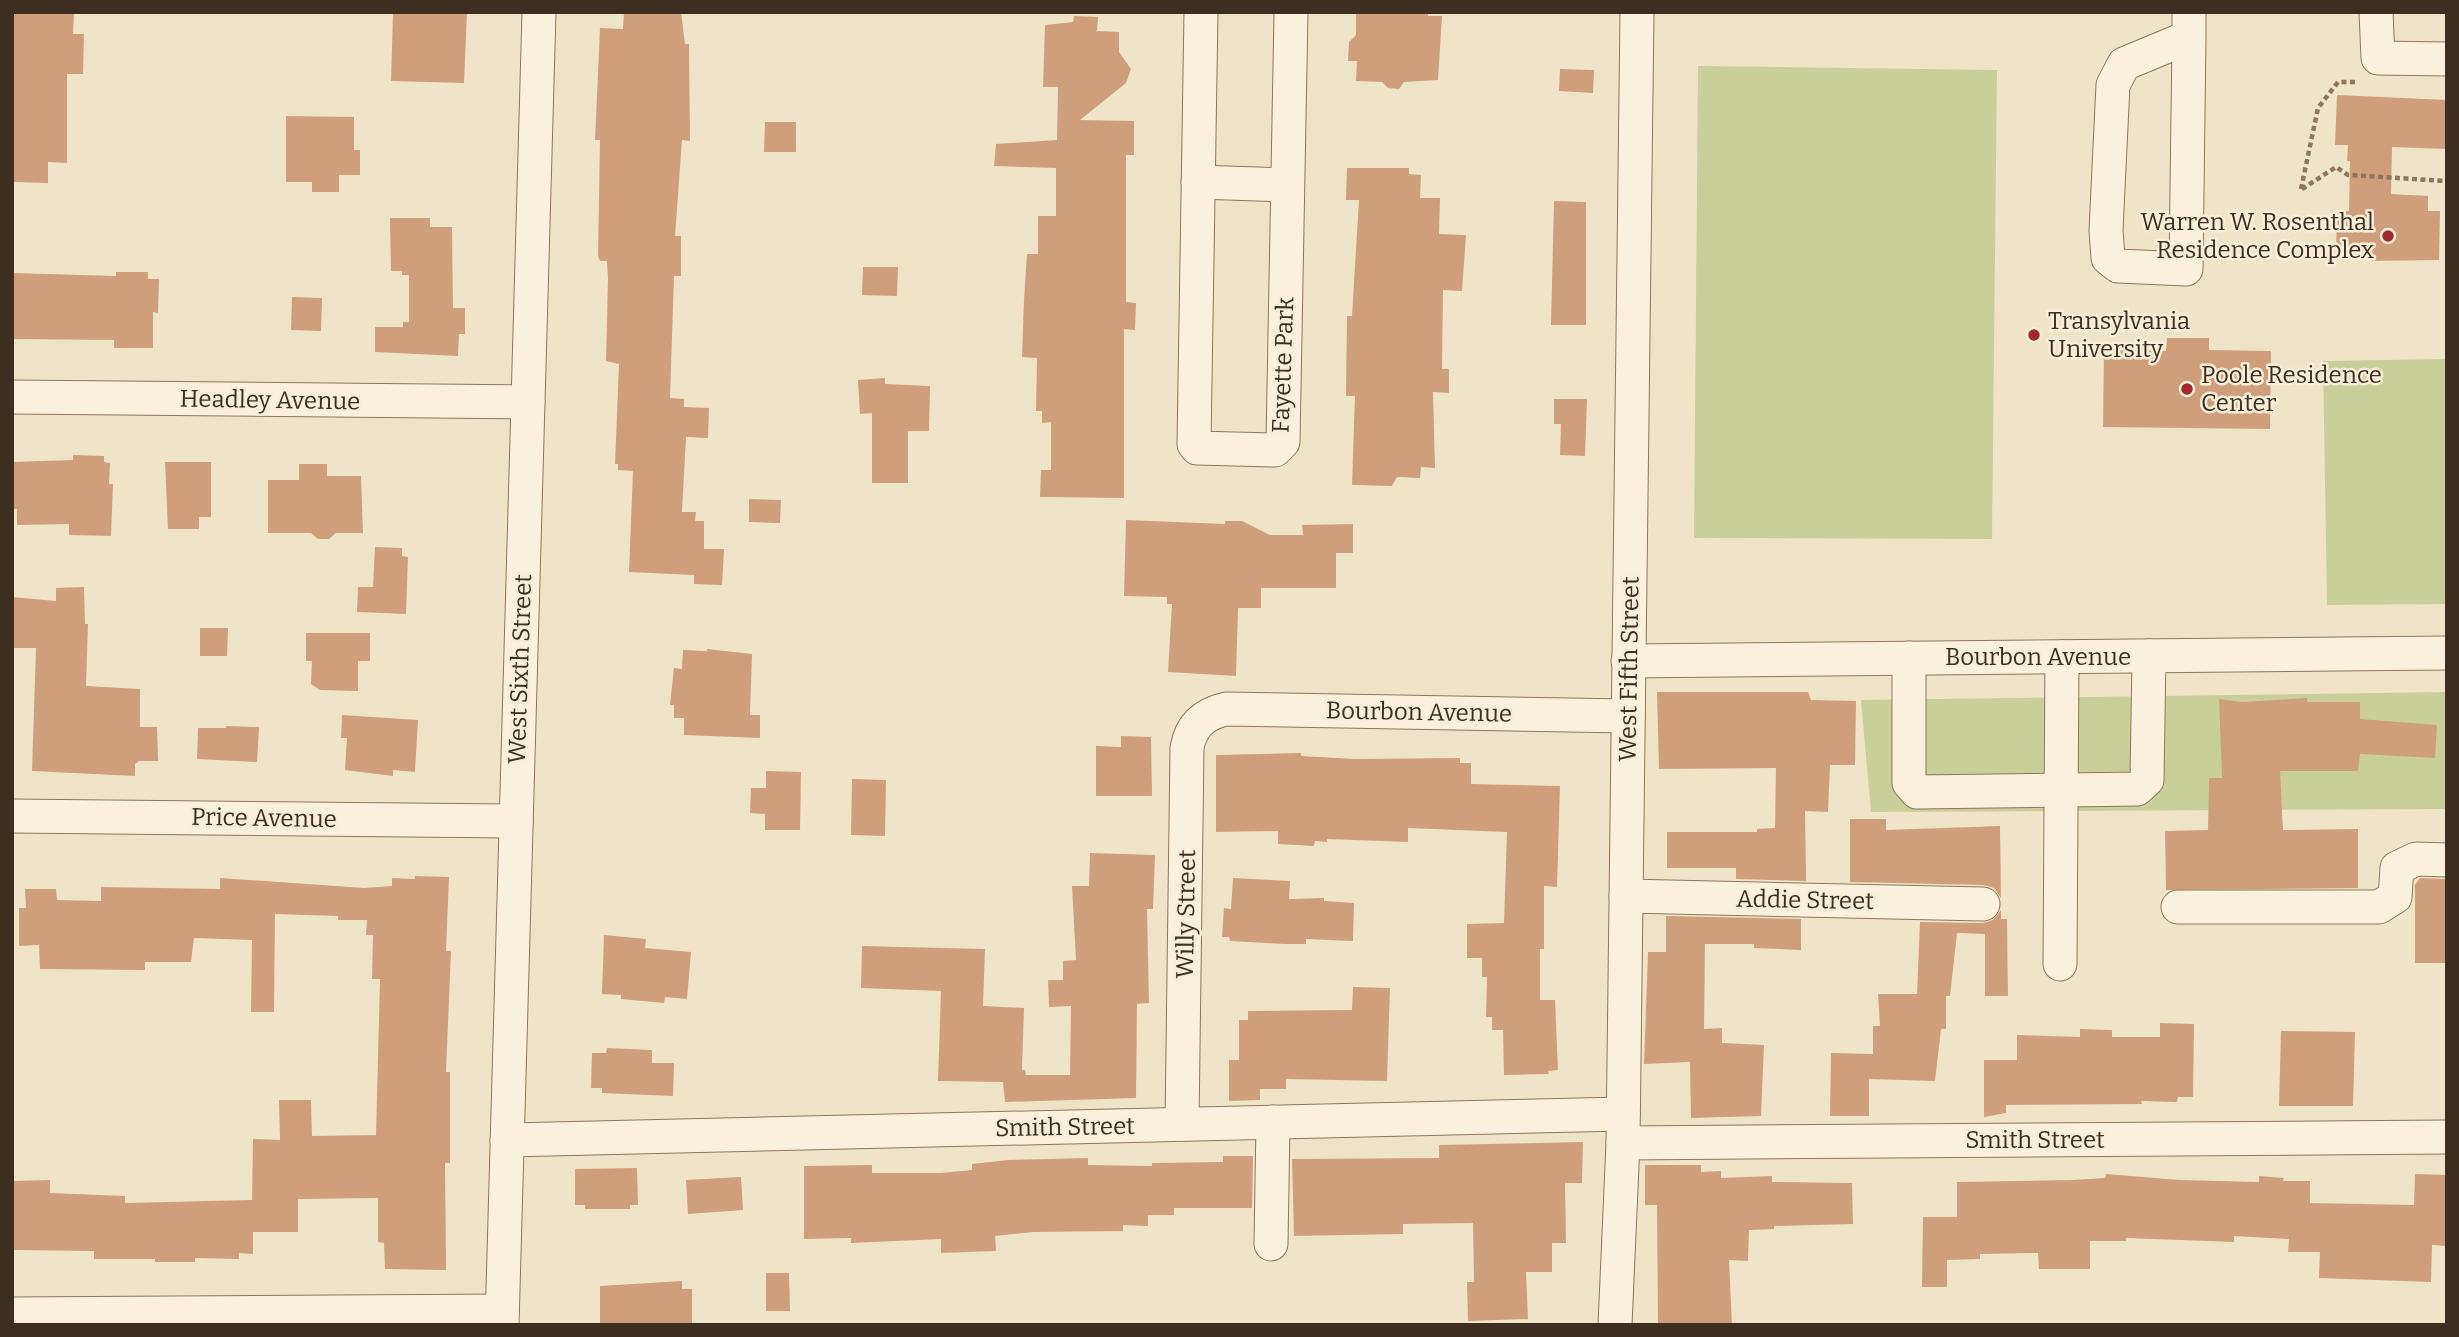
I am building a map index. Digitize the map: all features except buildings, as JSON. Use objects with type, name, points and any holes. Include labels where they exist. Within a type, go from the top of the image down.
[{"type":"street","name":"West Sixth Street","points":[[502,1318],[539,12]]},
{"type":"street","name":"Fayette Park","points":[[1201,12],[1194,444],[1197,448],[1275,450],[1283,442],[1291,12]]},
{"type":"street","name":"West Fifth Street","points":[[1615,1325],[1623,1129],[1637,12]]},
{"type":"street","points":[[2376,12],[2378,58],[2447,60]]},
{"type":"street","points":[[2189,25],[2186,269],[2118,266],[2108,258],[2106,230],[2113,85],[2124,64],[2189,25]]},
{"type":"street","points":[[1198,182],[1287,185]]},
{"type":"street","name":"Headley Avenue","points":[[12,397],[528,402]]},
{"type":"street","name":"Bourbon Avenue","points":[[1629,661],[2447,653]]},
{"type":"street","points":[[1909,658],[1909,783],[1917,792],[2137,789],[2147,780],[2149,656]]},
{"type":"street","points":[[2060,964],[2062,657]]},
{"type":"street","name":"Bourbon Avenue","points":[[1211,712],[1226,709],[1628,716]]},
{"type":"street","name":"Willy Street","points":[[1182,1124],[1187,748],[1189,734],[1211,712]]},
{"type":"street","name":"Price Avenue","points":[[12,816],[516,821]]},
{"type":"street","points":[[2178,907],[2379,907],[2395,897],[2396,868],[2416,859],[2447,860]]},
{"type":"street","name":"Addie Street","points":[[1626,895],[1983,904]]},
{"type":"street","points":[[1271,1244],[1273,1122]]},
{"type":"street","name":"Smith Street","points":[[507,1140],[1273,1122],[1623,1129],[2447,1137]]},
{"type":"street","points":[[12,1314],[85,1319],[502,1318]]},
{"type":"path","points":[[2365,82],[2338,82],[2318,108],[2301,189],[2336,167],[2348,175],[2447,181]]},
{"type":"green space","points":[[1698,66],[1997,70],[1992,539],[1694,538]]},
{"type":"green space","points":[[2447,359],[2447,604],[2327,605],[2323,361]]},
{"type":"green space","points":[[2447,692],[2447,809],[1871,812],[1861,700]]},
{"type":"place","name":"Warren W. Rosenthal Residence Complex","points":[[2388,236]]},
{"type":"place","name":"Transylvania University","points":[[2034,335]]},
{"type":"place","name":"Poole Residence Center","points":[[2187,389]]}]
